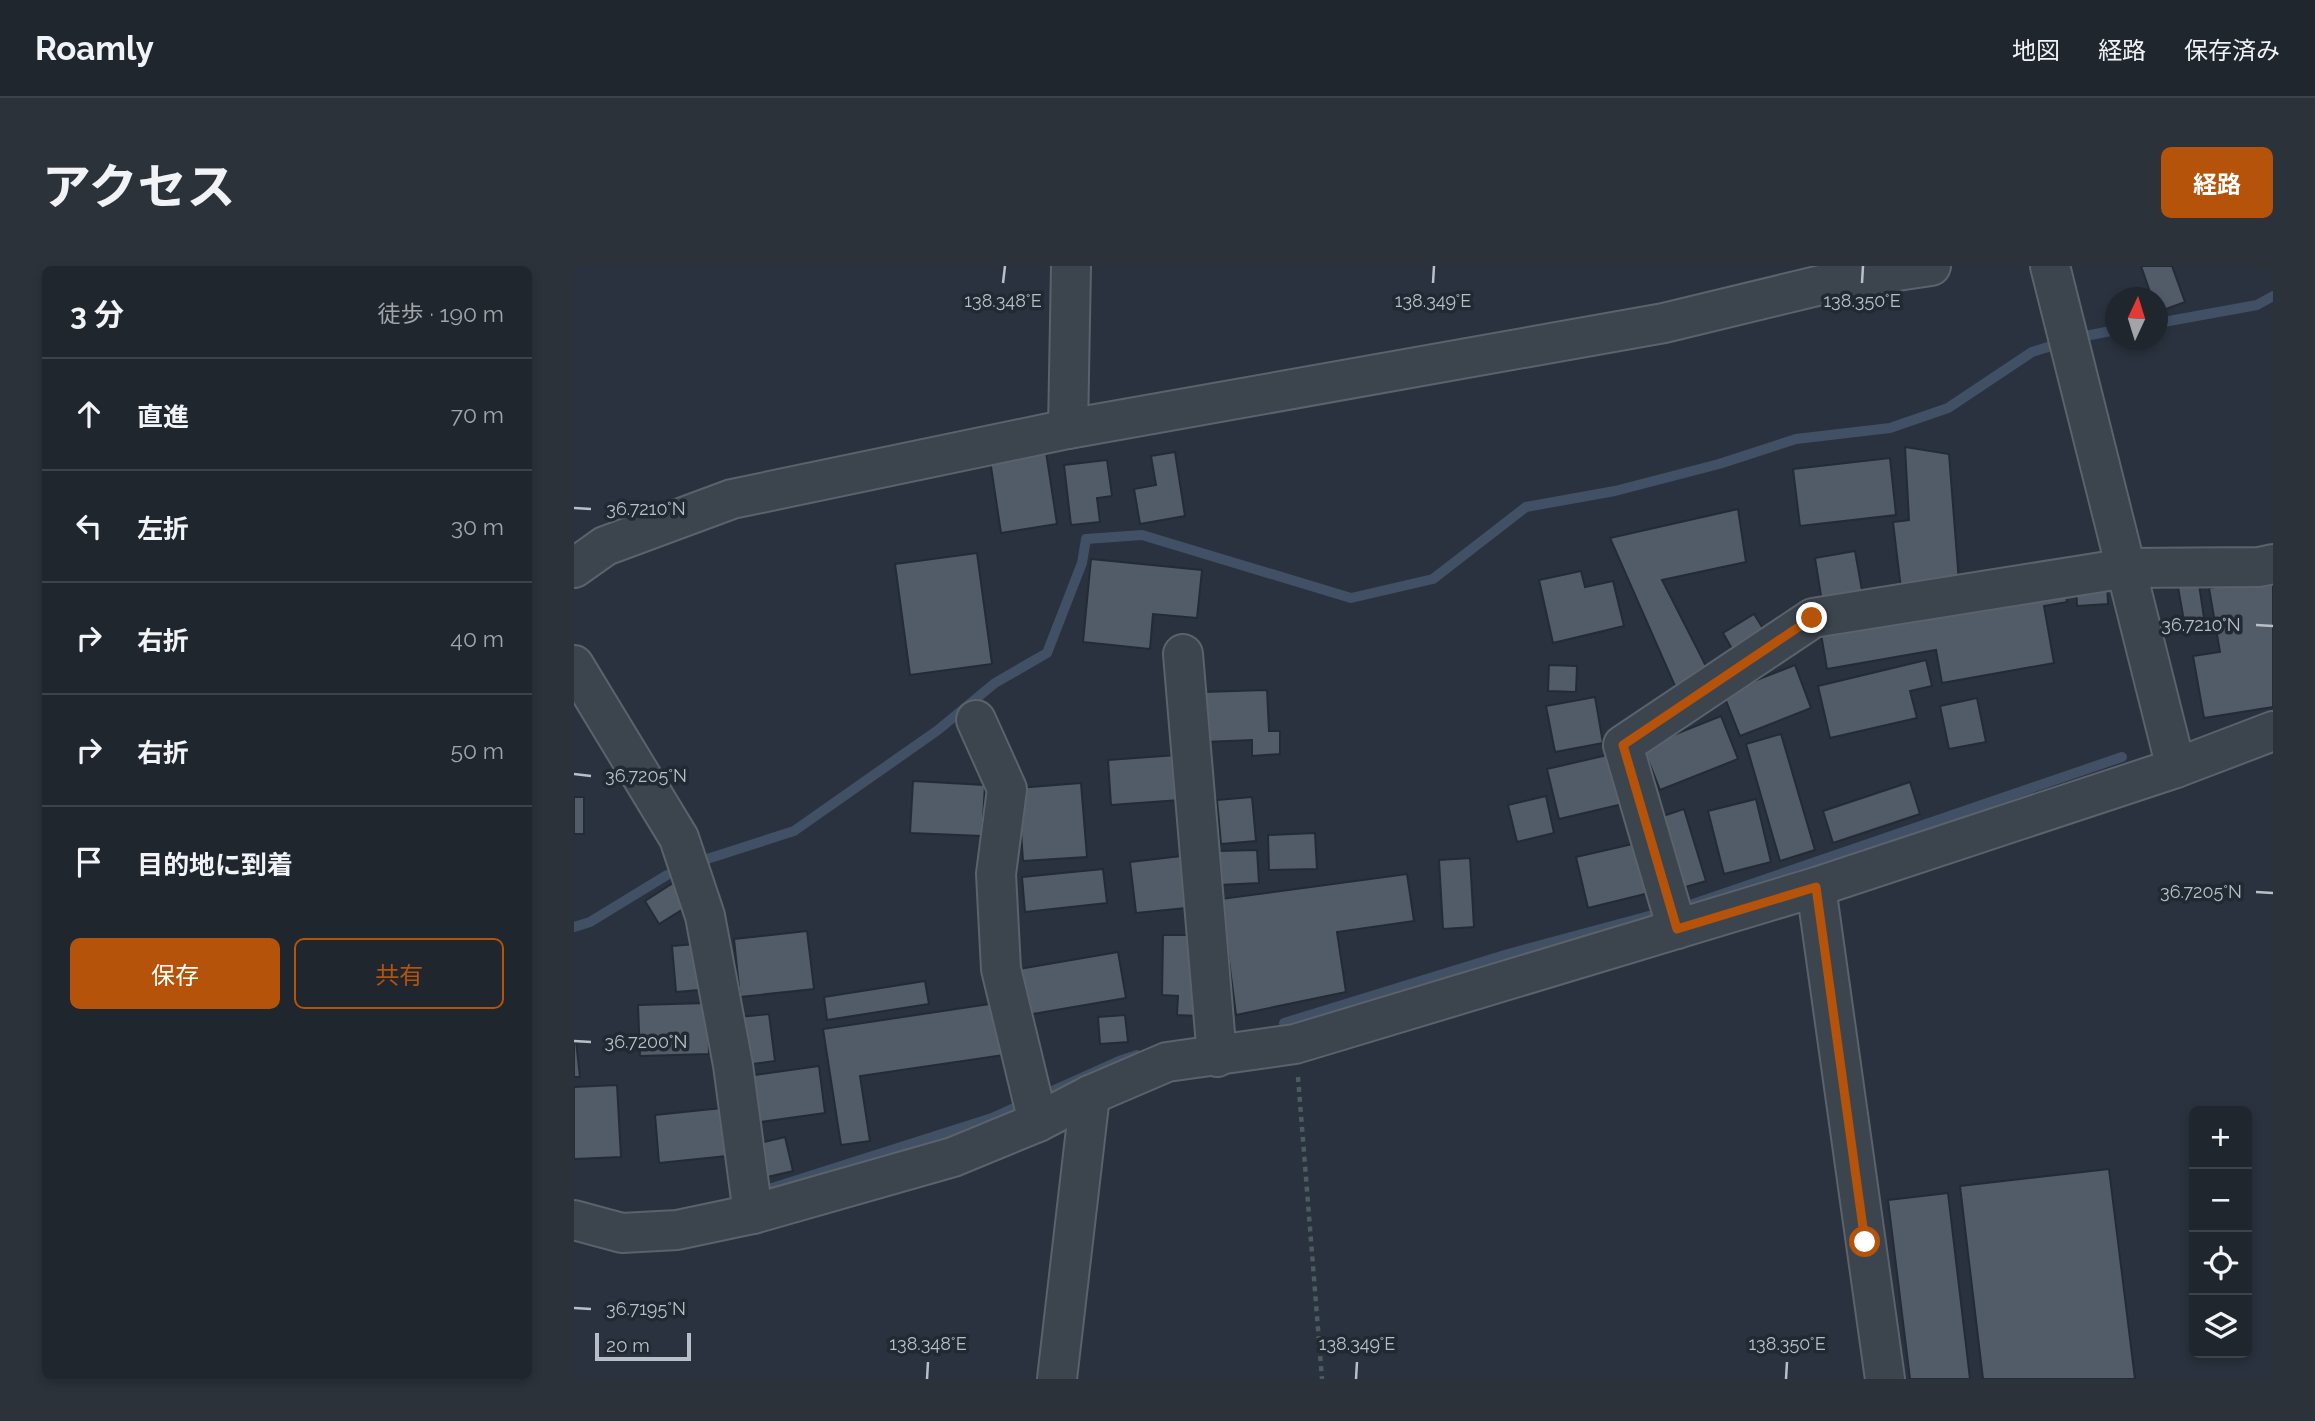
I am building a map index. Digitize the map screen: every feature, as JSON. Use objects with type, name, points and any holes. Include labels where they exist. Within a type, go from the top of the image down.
[{"type":"street","points":[[1068,429],[1071,266]]},
{"type":"street","points":[[574,568],[605,546],[732,499],[1068,429],[1664,323],[1850,278],[1931,266]]},
{"type":"street","points":[[2049,266],[2176,768]]},
{"type":"street","points":[[1677,929],[1623,745],[1812,618],[2127,568],[2259,567],[2273,564]]},
{"type":"street","points":[[1183,654],[1217,1057]]},
{"type":"street","points":[[574,664],[679,838],[705,916],[733,1065],[753,1214]]},
{"type":"street","points":[[976,720],[1007,789],[996,874],[1001,970],[1038,1122]]},
{"type":"street","points":[[577,1226],[622,1233],[677,1230],[753,1214],[953,1157],[1038,1122],[1090,1095],[1167,1062],[1295,1045],[1816,887],[2176,768],[2273,731]]},
{"type":"street","points":[[1816,887],[1885,1379]]},
{"type":"street","points":[[1057,1379],[1090,1095]]},
{"type":"path","points":[[1295,1045],[1322,1379]]},
{"type":"building","points":[[2141,266],[2172,266],[2185,302],[2168,308],[2168,287],[2148,287]]},
{"type":"building","points":[[1905,447],[1949,454],[1959,582],[1901,589],[1893,522],[1909,520]]},
{"type":"building","points":[[1046,452],[1057,524],[1001,533],[990,460]]},
{"type":"building","points":[[1175,452],[1185,516],[1140,524],[1134,489],[1156,485],[1151,456]]},
{"type":"building","points":[[1890,458],[1896,515],[1800,526],[1793,469]]},
{"type":"building","points":[[1107,460],[1112,496],[1097,498],[1100,522],[1071,525],[1064,465]]},
{"type":"building","points":[[1738,509],[1746,562],[1662,580],[1709,672],[1675,686],[1610,538]]},
{"type":"building","points":[[1855,551],[1863,596],[1822,602],[1815,558]]},
{"type":"building","points":[[977,553],[992,664],[910,675],[895,564]]},
{"type":"building","points":[[1091,559],[1202,570],[1197,618],[1153,614],[1150,649],[1083,642]]},
{"type":"building","points":[[1581,571],[1585,587],[1613,581],[1624,626],[1553,643],[1539,580]]},
{"type":"building","points":[[2273,578],[2273,707],[2204,718],[2193,656],[2220,652],[2209,588]]},
{"type":"building","points":[[2107,581],[2108,604],[2077,606],[2076,583]]},
{"type":"building","points":[[2199,584],[2204,618],[2184,621],[2178,587]]},
{"type":"building","points":[[2065,591],[2067,602],[2044,606],[2054,663],[1942,683],[1936,650],[1827,669],[1821,634]]},
{"type":"building","points":[[1754,614],[1767,635],[1735,654],[1723,633]]},
{"type":"building","points":[[1926,660],[1932,686],[1910,691],[1917,718],[1830,738],[1818,686]]},
{"type":"building","points":[[1549,665],[1577,666],[1576,692],[1548,691]]},
{"type":"building","points":[[1795,665],[1811,708],[1740,736],[1723,693]]},
{"type":"building","points":[[1267,690],[1269,731],[1280,731],[1280,754],[1252,756],[1252,740],[1204,742],[1202,692]]},
{"type":"building","points":[[1595,697],[1603,743],[1555,752],[1546,706]]},
{"type":"building","points":[[1977,698],[1986,742],[1949,749],[1940,706]]},
{"type":"building","points":[[1721,716],[1738,759],[1660,790],[1643,747]]},
{"type":"building","points":[[1781,734],[1815,850],[1780,861],[1746,744]]},
{"type":"building","points":[[1616,753],[1627,803],[1559,819],[1547,769]]},
{"type":"building","points":[[1177,755],[1180,800],[1111,805],[1108,760]]},
{"type":"building","points":[[913,781],[985,785],[982,836],[910,833]]},
{"type":"building","points":[[1910,782],[1920,814],[1833,843],[1823,811]]},
{"type":"building","points":[[1081,783],[1087,857],[1023,861],[1018,788]]},
{"type":"building","points":[[1546,796],[1554,833],[1517,842],[1508,805]]},
{"type":"building","points":[[574,797],[584,797],[584,834],[574,834]]},
{"type":"building","points":[[1252,797],[1256,841],[1221,844],[1217,800]]},
{"type":"building","points":[[1756,799],[1771,862],[1724,874],[1708,811]]},
{"type":"building","points":[[1684,809],[1706,881],[1682,888],[1660,817]]},
{"type":"building","points":[[1315,833],[1317,869],[1269,870],[1268,835]]},
{"type":"building","points":[[1637,843],[1649,893],[1588,908],[1576,857]]},
{"type":"building","points":[[1257,850],[1259,883],[1219,885],[1218,851]]},
{"type":"building","points":[[1190,855],[1196,907],[1136,913],[1130,862]]},
{"type":"building","points":[[1470,858],[1474,927],[1443,929],[1439,860]]},
{"type":"building","points":[[1103,869],[1107,903],[1025,912],[1022,877]]},
{"type":"building","points":[[1407,874],[1414,921],[1337,932],[1346,992],[1236,1015],[1221,899]]},
{"type":"building","points":[[673,883],[688,906],[659,924],[645,901]]},
{"type":"building","points":[[807,931],[814,989],[740,997],[734,939]]},
{"type":"building","points":[[1163,935],[1200,935],[1199,1016],[1177,1015],[1178,996],[1162,995]]},
{"type":"building","points":[[696,944],[699,990],[676,992],[672,946]]},
{"type":"building","points":[[1118,952],[1126,998],[1027,1015],[1019,969]]},
{"type":"building","points":[[925,981],[929,1004],[827,1020],[824,997]]},
{"type":"building","points":[[708,1003],[709,1054],[640,1056],[638,1005]]},
{"type":"building","points":[[996,1003],[1004,1055],[860,1076],[870,1141],[841,1145],[823,1029]]},
{"type":"building","points":[[769,1014],[775,1061],[745,1065],[739,1017]]},
{"type":"building","points":[[1125,1015],[1128,1042],[1100,1044],[1098,1017]]},
{"type":"building","points":[[576,1041],[580,1077],[574,1077]]},
{"type":"building","points":[[819,1066],[825,1113],[754,1123],[747,1076]]},
{"type":"building","points":[[617,1085],[621,1157],[574,1159],[574,1087]]},
{"type":"building","points":[[722,1108],[727,1156],[659,1163],[655,1115]]},
{"type":"building","points":[[785,1137],[793,1171],[763,1178],[756,1144]]},
{"type":"building","points":[[2109,1169],[2135,1379],[1983,1379],[1960,1186]]},
{"type":"building","points":[[1948,1193],[1970,1379],[1910,1379],[1888,1200]]},
{"type":"waterway","points":[[2168,321],[2257,305],[2273,296]]},
{"type":"waterway","points":[[2075,338],[2105,332]]},
{"type":"waterway","points":[[707,859],[794,831],[938,730],[995,683],[1047,653],[1082,563],[1086,539],[1142,535],[1351,598],[1433,579],[1526,507],[1615,491],[1719,464],[1796,439],[1890,428],[1948,408],[2032,352],[2061,343]]},
{"type":"waterway","points":[[1693,904],[2122,757]]},
{"type":"waterway","points":[[574,927],[590,922],[667,875]]},
{"type":"waterway","points":[[1284,1023],[1508,954],[1649,916]]},
{"type":"waterway","points":[[1039,1097],[1137,1055]]},
{"type":"waterway","points":[[763,1191],[992,1118],[1025,1103]]},
{"type":"route","points":[[1812,618],[1623,745],[1677,929],[1816,887],[1865,1242]]}]
